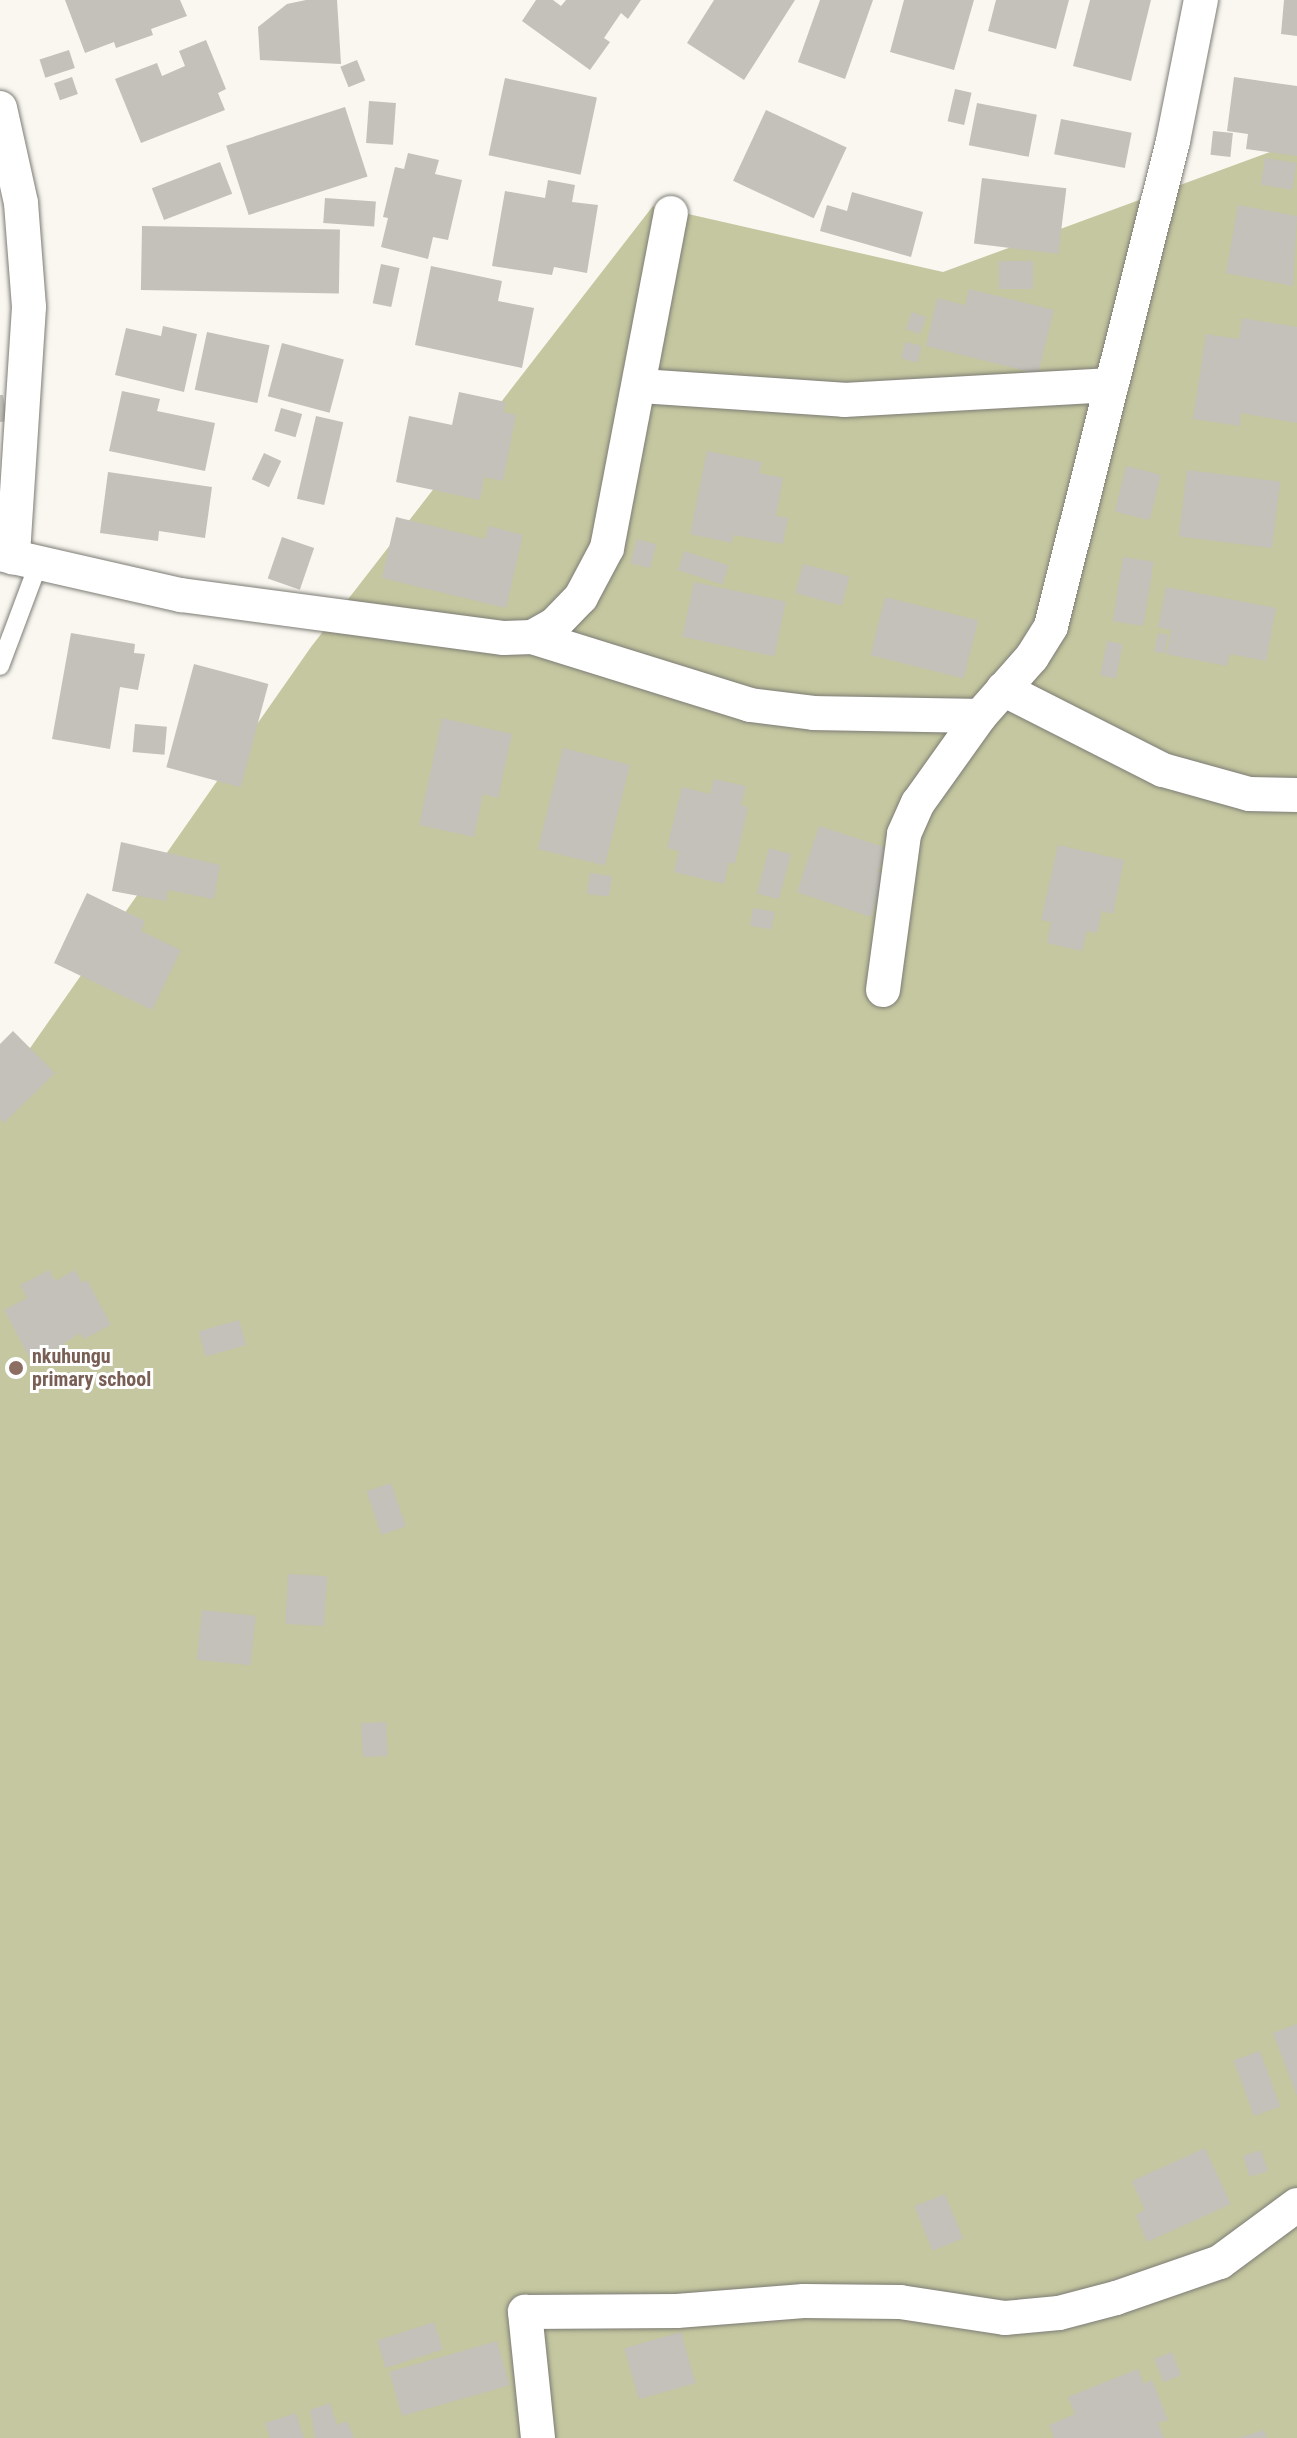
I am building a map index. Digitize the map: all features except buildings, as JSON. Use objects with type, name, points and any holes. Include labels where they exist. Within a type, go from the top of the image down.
[{"type":"street","points":[[883,990],[904,834],[918,803],[980,716],[1032,657],[1051,626],[1173,141],[1201,0]]},
{"type":"street","points":[[0,108],[21,203],[29,307],[17,558],[181,595],[504,638],[532,637],[750,705],[814,713],[980,716]]},
{"type":"street","points":[[532,637],[554,625],[581,597],[607,548],[641,386],[671,213]]},
{"type":"street","points":[[641,386],[789,399],[844,400],[1112,385]]},
{"type":"street","points":[[1003,689],[1163,770],[1249,794],[1297,795]]},
{"type":"street","points":[[538,2438],[525,2312],[677,2311],[817,2301],[900,2302],[1005,2318],[1059,2313],[1220,2262],[1297,2205]]},
{"type":"lane","points":[[0,666],[17,558]]},
{"type":"green space","points":[[1297,142],[1297,2438],[0,2438],[0,1091],[311,647],[653,206],[943,272]]},
{"type":"place","name":"nkuhungu primary school","points":[[16,1368]]}]
